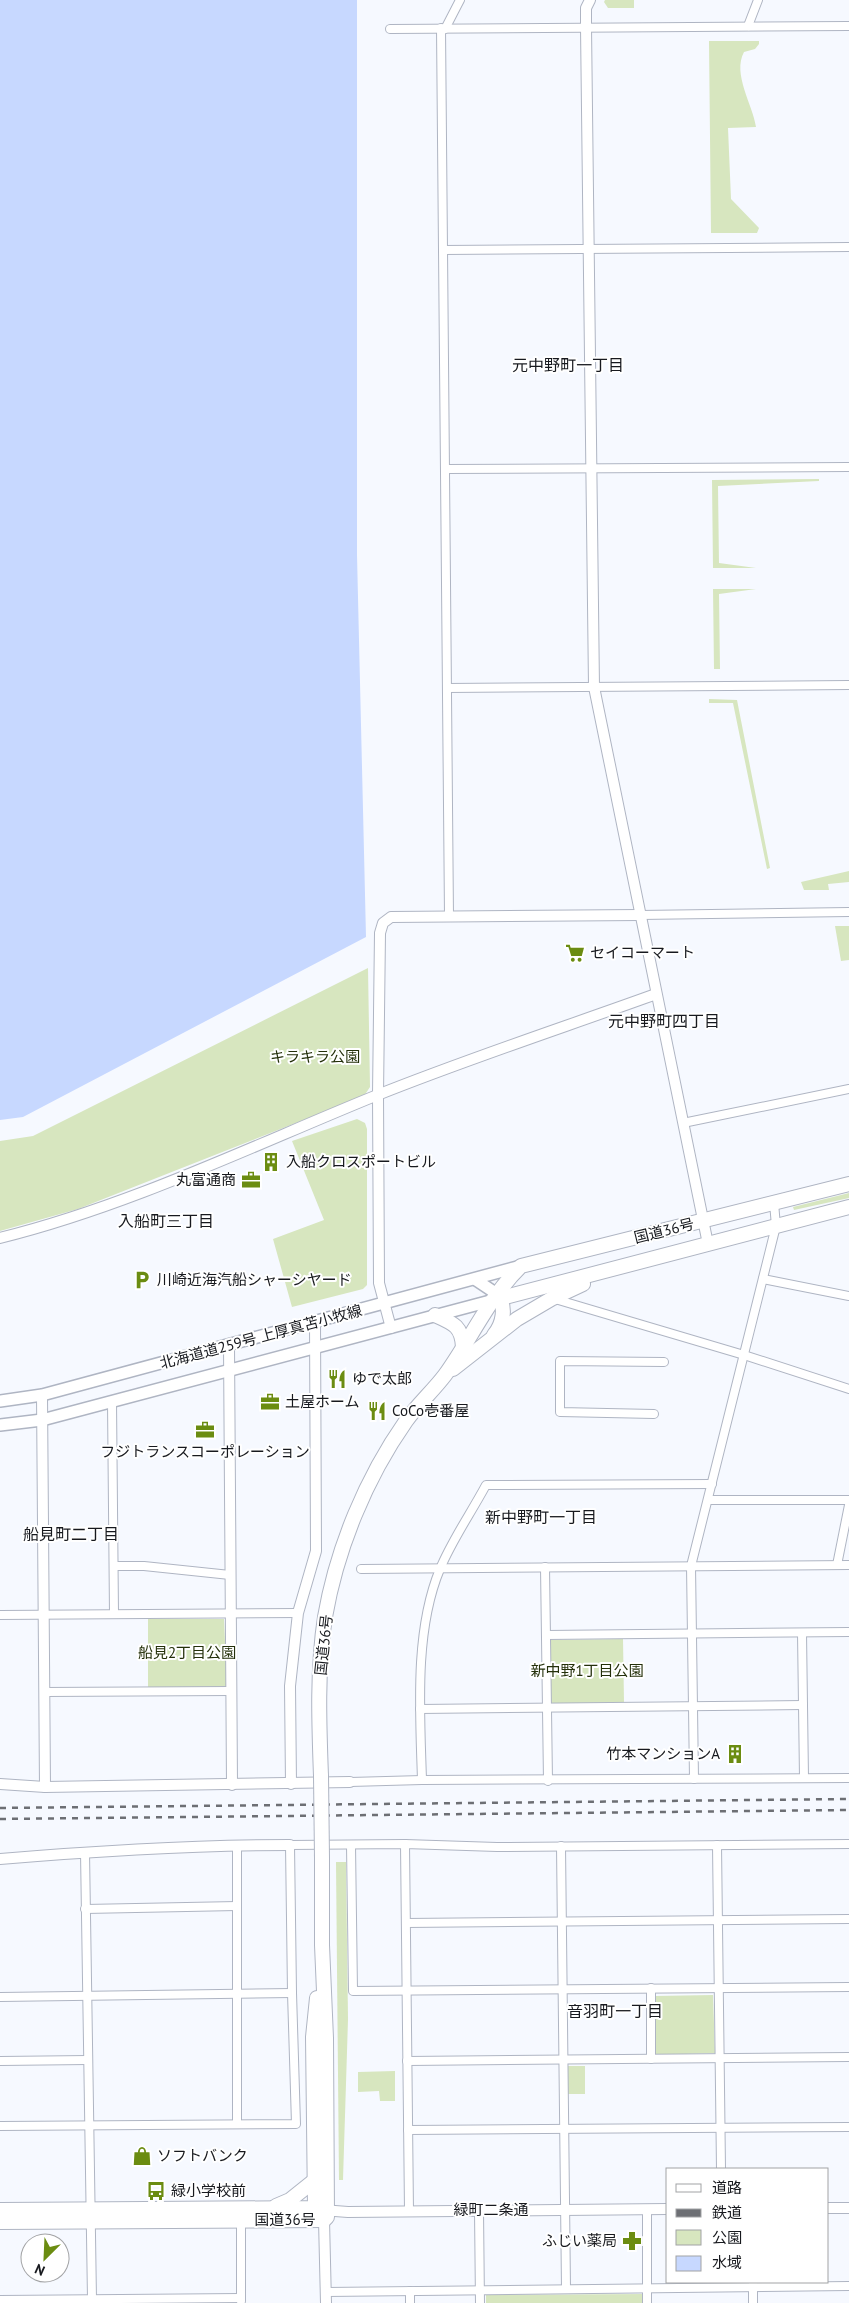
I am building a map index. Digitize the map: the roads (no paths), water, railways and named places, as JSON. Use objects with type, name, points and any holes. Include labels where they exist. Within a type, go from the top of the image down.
[{"type":"highway","name":"国道36号","points":[[322,2214],[326,2038],[322,1945],[320,1660],[325,1618],[333,1578],[352,1523],[379,1465],[406,1420],[444,1376],[497,1298],[506,1281],[521,1266],[849,1184]]},
{"type":"highway","name":"国道36号","points":[[497,1298],[849,1207]]},
{"type":"highway","name":"国道36号","points":[[444,1376],[517,1319],[551,1299],[615,1269]]},
{"type":"highway","points":[[491,1340],[499,1328],[503,1317],[497,1298]]},
{"type":"highway","points":[[435,1316],[454,1324],[463,1336],[464,1348]]},
{"type":"highway","name":"国道36号","points":[[322,1945],[313,2037],[314,2180],[322,2214]]},
{"type":"highway","points":[[268,2208],[290,2200],[314,2180]]},
{"type":"highway","name":"国道36号","points":[[0,2222],[90,2215],[268,2208],[322,2214]]},
{"type":"highway","name":"国道36号","points":[[0,2210],[241,2220],[322,2214]]},
{"type":"main road","name":"北海道道259号 上厚真苫小牧線","points":[[0,1401],[42,1395],[476,1280],[521,1266]]},
{"type":"main road","points":[[476,1280],[497,1298]]},
{"type":"main road","name":"北海道道259号 上厚真苫小牧線","points":[[0,1425],[42,1420],[391,1328],[497,1298]]},
{"type":"street","points":[[449,916],[443,28],[460,0]]},
{"type":"street","points":[[590,0],[586,8],[586,27],[594,687],[708,1244]]},
{"type":"street","points":[[748,26],[758,0]]},
{"type":"street","points":[[390,28],[849,26]]},
{"type":"street","points":[[443,250],[849,247]]},
{"type":"street","points":[[445,469],[849,467]]},
{"type":"street","points":[[447,688],[849,685]]},
{"type":"street","points":[[391,1328],[379,1283],[378,1095],[380,934],[383,923],[392,917],[849,912]]},
{"type":"street","points":[[0,1238],[41,1228],[163,1183],[378,1095],[656,994]]},
{"type":"street","points":[[683,1124],[849,1089]]},
{"type":"street","points":[[694,1779],[691,1566],[776,1226],[774,1203]]},
{"type":"street","points":[[763,1279],[849,1296]]},
{"type":"street","points":[[551,1299],[565,1301],[744,1355],[849,1389]]},
{"type":"street","points":[[291,1784],[290,1686],[298,1613],[316,1551],[315,1322]]},
{"type":"street","points":[[229,1346],[232,1785]]},
{"type":"street","points":[[654,1414],[560,1412],[560,1362],[664,1362]]},
{"type":"street","points":[[42,1395],[45,1787]]},
{"type":"street","points":[[112,1402],[114,1614]]},
{"type":"street","points":[[422,1780],[420,1709],[424,1631],[431,1597],[440,1568],[486,1485],[712,1484]]},
{"type":"street","points":[[708,1500],[849,1500]]},
{"type":"street","points":[[837,1565],[849,1505]]},
{"type":"street","points":[[361,1569],[849,1564]]},
{"type":"street","points":[[114,1566],[144,1566],[230,1575]]},
{"type":"street","points":[[545,1567],[548,1780]]},
{"type":"street","points":[[0,1615],[298,1613]]},
{"type":"street","points":[[546,1635],[849,1632]]},
{"type":"street","points":[[802,1633],[804,1778]]},
{"type":"street","points":[[44,1692],[231,1691]]},
{"type":"street","points":[[420,1709],[803,1706]]},
{"type":"street","points":[[0,1784],[45,1787],[291,1784],[422,1780],[849,1778]]},
{"type":"street","points":[[0,1859],[84,1852],[237,1845],[405,1844],[561,1846],[849,1844]]},
{"type":"street","points":[[405,1844],[409,2211]]},
{"type":"street","points":[[237,1845],[237,2124]]},
{"type":"street","points":[[0,2126],[296,2124],[290,1845]]},
{"type":"street","points":[[351,1845],[353,1991],[849,1987]]},
{"type":"street","points":[[717,1845],[720,2168]]},
{"type":"street","points":[[561,1846],[566,2289]]},
{"type":"street","points":[[84,1852],[92,2300]]},
{"type":"street","points":[[85,1909],[237,1906]]},
{"type":"street","points":[[406,1923],[849,1919]]},
{"type":"street","points":[[650,1988],[651,2059]]},
{"type":"street","points":[[0,1997],[292,1993]]},
{"type":"street","points":[[407,2061],[849,2057]]},
{"type":"street","points":[[0,2060],[88,2060]]},
{"type":"street","points":[[408,2130],[849,2127]]},
{"type":"street","points":[[829,2208],[849,2208]]},
{"type":"street","points":[[647,2209],[647,2303]]},
{"type":"street","name":"緑町二条通","points":[[322,2214],[409,2211],[666,2209]]},
{"type":"street","points":[[480,2210],[480,2303]]},
{"type":"street","points":[[322,2214],[326,2303]]},
{"type":"street","points":[[0,2300],[241,2300],[241,2220]]},
{"type":"street","points":[[326,2292],[647,2288],[753,2284],[849,2286]]},
{"type":"street","points":[[753,2284],[753,2303]]},
{"type":"street","points":[[410,2291],[410,2303]]},
{"type":"water","points":[[0,0],[357,0],[357,555],[366,937],[23,1117],[0,1120]]},
{"type":"railway","points":[[0,1808],[849,1799]]},
{"type":"railway","points":[[0,1819],[849,1810]]},
{"type":"place","name":"セイコーマート","points":[[575,953]]},
{"type":"place","name":"入船クロスポートビル","points":[[271,1162]]},
{"type":"place","name":"丸富通商","points":[[251,1180]]},
{"type":"place","name":"川崎近海汽船シャーシヤード","points":[[142,1280]]},
{"type":"place","name":"ゆで太郎","points":[[337,1379]]},
{"type":"place","name":"土屋ホーム","points":[[270,1402]]},
{"type":"place","name":"CoCo壱番屋","points":[[377,1411]]},
{"type":"place","name":"フジトランスコーポレーション","points":[[205,1430]]},
{"type":"place","name":"竹本マンションA","points":[[735,1754]]},
{"type":"place","name":"ソフトバンク","points":[[142,2156]]},
{"type":"place","name":"緑小学校前","points":[[156,2191]]},
{"type":"place","name":"ふじい薬局","points":[[632,2241]]},
{"type":"district","name":"元中野町一丁目","points":[[568,365]]},
{"type":"district","name":"元中野町四丁目","points":[[664,1021]]},
{"type":"district","name":"入船町三丁目","points":[[166,1221]]},
{"type":"district","name":"新中野町一丁目","points":[[541,1517]]},
{"type":"district","name":"船見町二丁目","points":[[71,1534]]},
{"type":"district","name":"音羽町一丁目","points":[[615,2011]]},
{"type":"park label","name":"キラキラ公園","points":[[315,1057]]},
{"type":"park label","name":"船見2丁目公園","points":[[187,1653]]},
{"type":"park label","name":"新中野1丁目公園","points":[[587,1671]]}]
